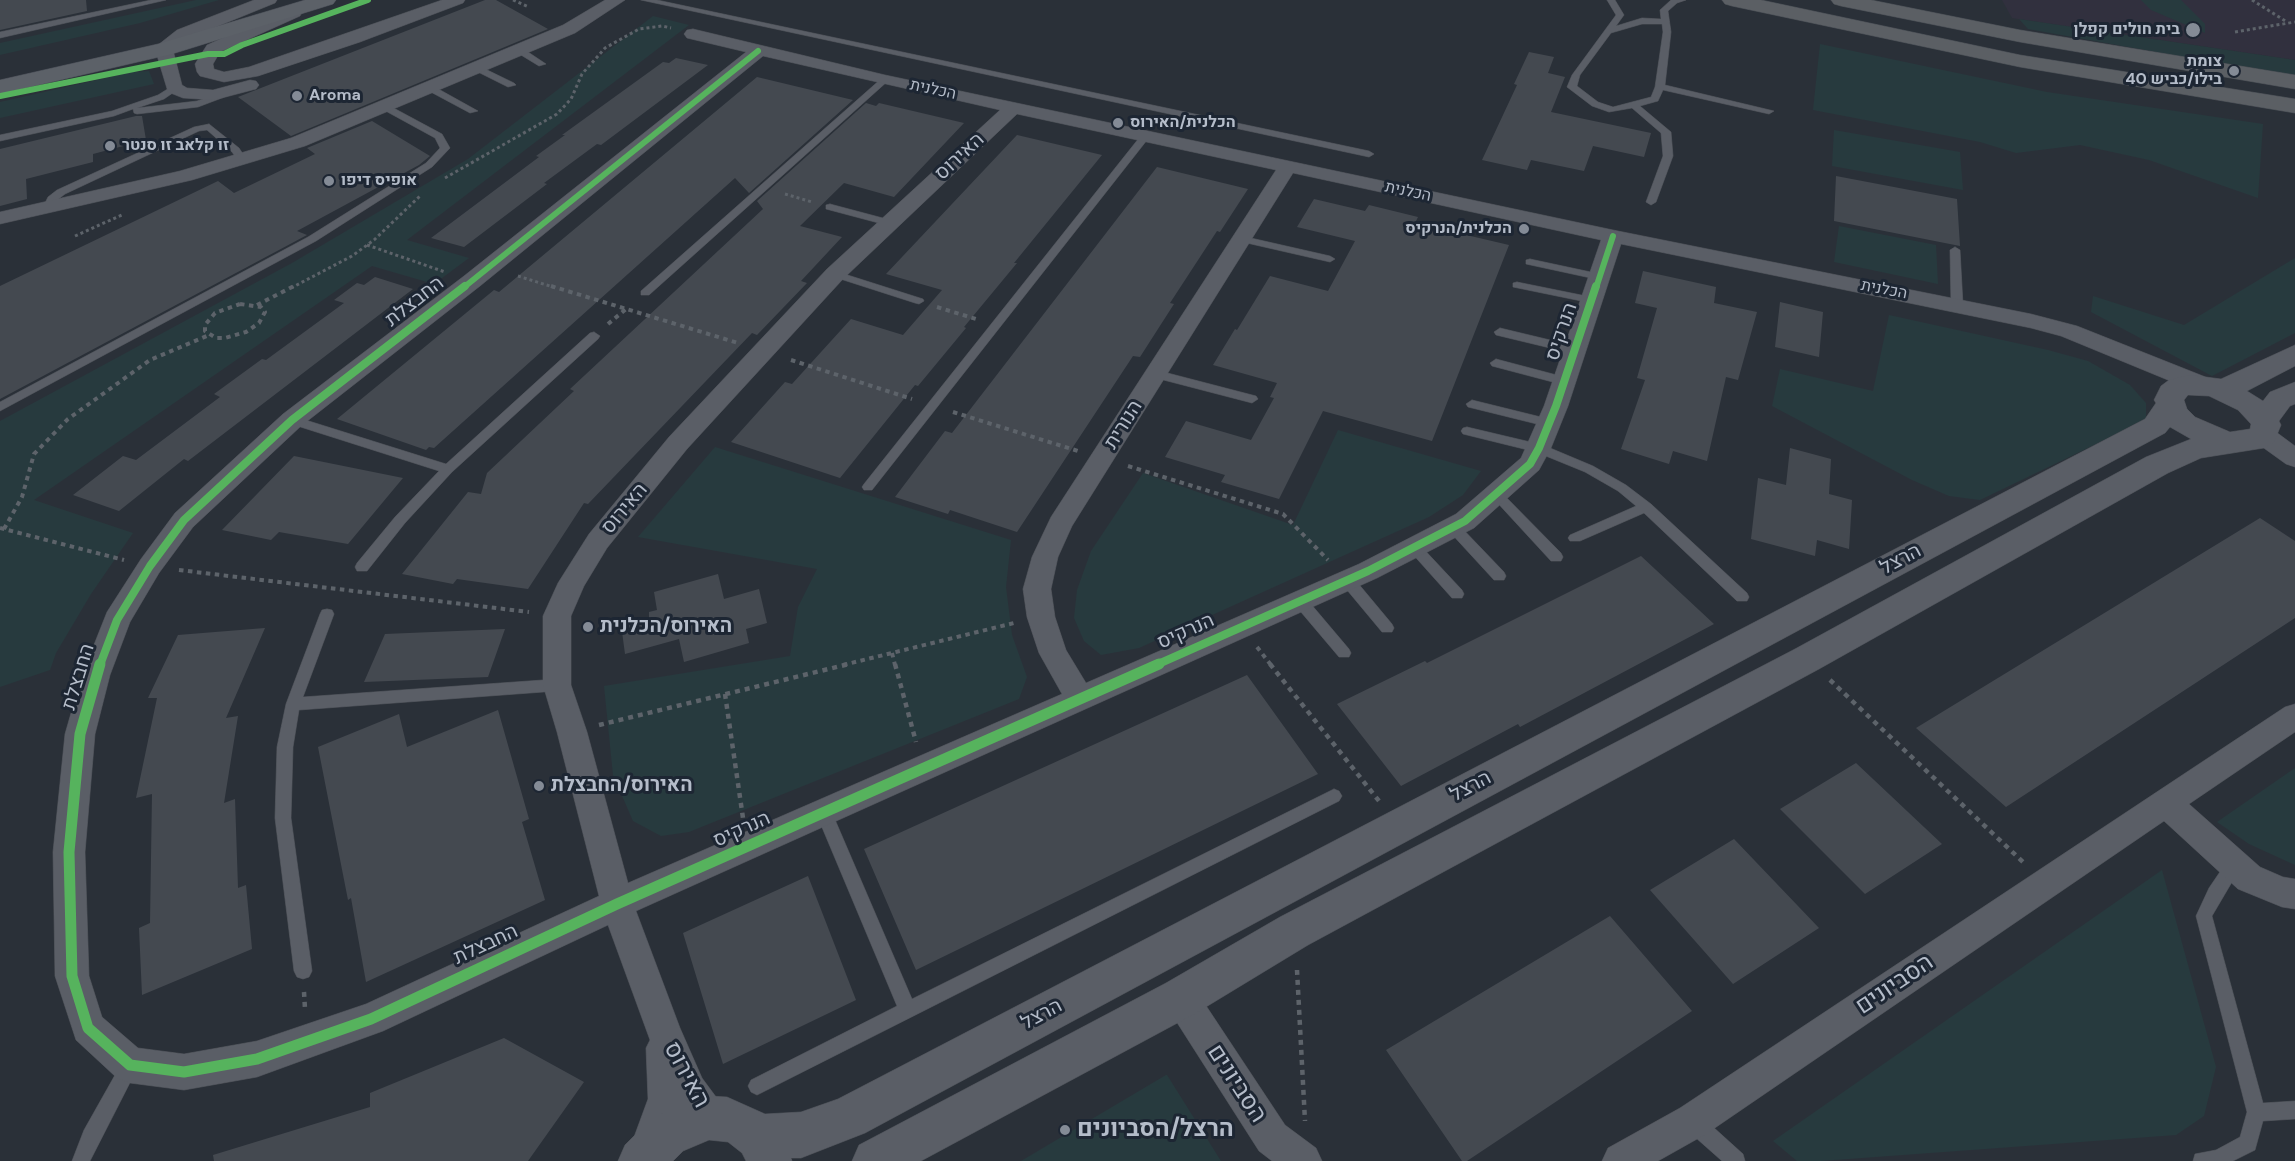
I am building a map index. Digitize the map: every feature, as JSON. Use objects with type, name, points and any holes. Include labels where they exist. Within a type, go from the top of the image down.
[{"type":"highway","points":[[1732,0],[2020,61],[2295,106]]},
{"type":"highway","points":[[1841,0],[2020,36],[2295,82]]},
{"type":"main road","points":[[0,87],[161,39],[269,0]]},
{"type":"main road","points":[[161,39],[304,8],[326,0]]},
{"type":"main road","points":[[0,69],[137,35]]},
{"type":"street","points":[[304,8],[213,49],[204,64],[206,72],[224,76],[238,75],[354,38],[457,0]]},
{"type":"street","points":[[436,8],[468,0]]},
{"type":"street","points":[[0,218],[185,176],[298,142],[569,29],[617,0]]},
{"type":"street","name":"הכלנית","points":[[693,34],[885,80],[1613,236],[1957,305],[2069,332],[2214,388]]},
{"type":"street","points":[[161,39],[174,88],[196,95],[214,95],[240,89],[280,74],[354,38]]},
{"type":"street","name":"החבצלת","points":[[617,904],[371,1019],[306,1043],[257,1059],[184,1072],[130,1065],[88,1028],[72,976],[69,852],[80,734],[96,675],[117,620],[150,566],[184,520],[292,420],[472,280],[758,51]]},
{"type":"street","name":"האירוס","points":[[709,1118],[689,1091],[664,1032],[617,904],[572,732],[557,685],[558,616],[572,583],[598,541],[678,443],[835,274],[1014,107]]},
{"type":"street","name":"הנורית","points":[[1080,699],[1053,653],[1041,617],[1037,589],[1045,557],[1060,524],[1288,166]]},
{"type":"street","name":"הנרקיס","points":[[617,904],[1300,602],[1465,521],[1530,464],[1544,436],[1613,236]]},
{"type":"street","name":"הכלנית","points":[[2122,353],[2150,376],[2169,403]]},
{"type":"street","points":[[2214,388],[2247,380],[2295,354]]},
{"type":"street","name":"הרצל","points":[[764,1149],[849,1117],[2155,426],[2169,403],[2171,393],[2178,387],[2214,388]]},
{"type":"street","points":[[2214,388],[2248,403],[2252,432]]},
{"type":"street","points":[[2252,432],[2280,399],[2295,392]]},
{"type":"street","points":[[2169,403],[2175,414],[2192,428],[2214,438],[2252,432],[2295,458]]},
{"type":"street","name":"הרצל","points":[[875,1161],[1181,998],[1294,931],[1807,658],[2157,465],[2194,449],[2252,432]]},
{"type":"street","name":"הסביונים","points":[[1621,1161],[1693,1121],[2295,716]]},
{"type":"street","points":[[2166,802],[2249,878],[2295,894]]},
{"type":"street","name":"הסביונים","points":[[1181,998],[1272,1138],[1304,1144]]},
{"type":"street","name":"האירוס","points":[[645,1156],[666,1098],[664,1032]]},
{"type":"street","points":[[645,1156],[667,1135],[687,1124],[709,1118],[727,1119],[744,1126],[764,1149]]},
{"type":"lane","points":[[0,35],[162,0]]},
{"type":"lane","points":[[645,0],[1369,154]]},
{"type":"lane","points":[[1611,0],[1620,15],[1576,75],[1572,87],[1595,104],[1612,110],[1655,99],[1660,87],[1667,32],[1664,10],[1675,1],[1682,0]]},
{"type":"lane","points":[[1609,31],[1642,21],[1666,22]]},
{"type":"lane","points":[[519,50],[542,64]]},
{"type":"lane","points":[[477,68],[511,85]]},
{"type":"lane","points":[[645,293],[885,80]]},
{"type":"lane","points":[[1660,87],[1769,111]]},
{"type":"lane","points":[[114,113],[161,97],[174,88]]},
{"type":"lane","points":[[430,88],[473,111]]},
{"type":"lane","points":[[0,138],[114,113],[198,104],[240,89]]},
{"type":"lane","points":[[1635,105],[1666,132],[1668,156],[1651,201]]},
{"type":"lane","points":[[0,407],[312,238],[429,165],[445,148],[440,136],[386,107]]},
{"type":"lane","points":[[48,207],[52,199],[61,192],[197,129],[209,127],[236,150],[242,160]]},
{"type":"lane","points":[[868,488],[1146,135]]},
{"type":"lane","points":[[830,207],[890,224]]},
{"type":"lane","points":[[1242,238],[1330,259]]},
{"type":"lane","points":[[1955,250],[1957,305]]},
{"type":"lane","points":[[1530,262],[1596,288]]},
{"type":"lane","points":[[835,274],[919,301]]},
{"type":"lane","points":[[1517,285],[1596,288]]},
{"type":"lane","points":[[1500,332],[1575,350]]},
{"type":"lane","points":[[362,567],[400,520],[448,469],[594,336]]},
{"type":"lane","points":[[1496,363],[1564,381]]},
{"type":"lane","points":[[1156,374],[1252,399]]},
{"type":"lane","points":[[1472,404],[1544,436],[1589,469],[1622,488],[1646,507],[1742,597]]},
{"type":"lane","points":[[292,420],[448,469]]},
{"type":"lane","points":[[1467,431],[1544,436]]},
{"type":"lane","points":[[1497,495],[1556,557]]},
{"type":"lane","points":[[1575,538],[1646,507]]},
{"type":"lane","points":[[1453,527],[1499,576]]},
{"type":"lane","points":[[1414,547],[1457,594]]},
{"type":"lane","points":[[1347,580],[1388,628]]},
{"type":"lane","points":[[1300,602],[1344,653]]},
{"type":"lane","points":[[303,971],[283,818],[285,747],[293,704],[327,614]]},
{"type":"lane","points":[[293,704],[557,685]]},
{"type":"lane","points":[[758,1086],[1334,796]]},
{"type":"lane","points":[[824,813],[908,1011]]},
{"type":"lane","points":[[2202,1161],[2218,1159],[2248,1143],[2256,1112],[2204,916],[2215,893],[2234,866]]},
{"type":"lane","points":[[81,1161],[91,1137],[130,1065]]},
{"type":"lane","points":[[2256,1112],[2295,1110]]},
{"type":"lane","points":[[1693,1121],[1736,1161]]},
{"type":"path","points":[[513,0],[529,7]]},
{"type":"path","points":[[2252,0],[2288,23]]},
{"type":"path","points":[[2235,32],[2295,22]]},
{"type":"path","points":[[442,180],[557,114],[571,99],[582,74],[605,48],[621,38],[639,29],[662,26],[693,34]]},
{"type":"path","points":[[763,188],[830,207]]},
{"type":"path","points":[[209,335],[205,331],[205,325],[215,313],[240,304],[257,305],[352,256],[425,192]]},
{"type":"path","points":[[367,245],[472,280]]},
{"type":"path","points":[[594,336],[645,293]]},
{"type":"path","points":[[919,301],[996,326]]},
{"type":"path","points":[[257,305],[264,312],[263,317],[252,329],[225,338],[209,335],[150,360],[68,419],[34,454],[22,497],[2,529],[150,566],[558,616]]},
{"type":"path","points":[[572,732],[1041,617]]},
{"type":"path","points":[[1242,627],[1398,826]]},
{"type":"path","points":[[892,653],[924,768]]},
{"type":"path","points":[[1807,658],[2045,884]]},
{"type":"path","points":[[725,694],[747,847]]},
{"type":"path","points":[[1294,931],[1304,1144]]},
{"type":"shaded area","name":"בית חולים קפלן","points":[[2002,0],[2295,0],[2295,60],[2012,18]]},
{"type":"green space","points":[[196,0],[219,0],[140,23],[0,55],[0,43]]},
{"type":"green space","points":[[2141,0],[2181,0],[2205,24],[2205,33],[2151,10]]},
{"type":"green space","points":[[653,16],[689,25],[407,240],[469,258],[434,284],[372,266],[34,500],[133,533],[91,594],[56,653],[50,670],[0,687],[0,421],[292,263],[468,159]]},
{"type":"green space","points":[[2019,19],[2295,60],[2295,77],[2028,29]]},
{"type":"green space","points":[[1820,44],[2047,92],[2263,124],[2258,198],[2149,160],[2080,145],[2016,153],[1980,142],[1813,110]]},
{"type":"green space","points":[[149,71],[154,84],[0,118],[0,102],[132,72]]},
{"type":"green space","points":[[1834,130],[1960,152],[1963,190],[1832,166]]},
{"type":"green space","points":[[1839,226],[1936,245],[1938,284],[1834,262]]},
{"type":"green space","points":[[2295,258],[2295,333],[2212,376],[2091,312],[2093,296],[2184,325]]},
{"type":"green space","points":[[1889,315],[2088,361],[2130,385],[2146,403],[2146,420],[1980,500],[1949,496],[1912,480],[1772,406],[1780,369],[1873,391]]},
{"type":"green space","points":[[1338,430],[1481,471],[1463,495],[1429,517],[1139,648],[1101,655],[1084,641],[1074,618],[1077,590],[1091,551],[1143,473],[1293,525]]},
{"type":"green space","points":[[715,447],[1011,540],[1006,587],[1012,635],[1027,677],[1019,699],[689,832],[661,836],[633,821],[613,775],[604,686],[790,656],[798,607],[817,569],[638,537]]},
{"type":"green space","points":[[2295,768],[2295,865],[2249,844],[2217,822]]},
{"type":"green space","points":[[2162,870],[2216,1067],[2204,1116],[2176,1135],[1821,1161],[1797,1161],[1773,1141]]},
{"type":"green space","points":[[1166,1075],[1221,1161],[1021,1161]]},
{"type":"building","points":[[0,0],[86,0],[87,11],[0,30]]},
{"type":"building","points":[[485,0],[496,0],[548,29],[291,136],[238,97]]},
{"type":"building","points":[[1529,52],[1554,57],[1548,73],[1565,77],[1551,112],[1651,133],[1644,157],[1593,146],[1584,171],[1531,160],[1527,170],[1482,160],[1517,85],[1514,84]]},
{"type":"building","points":[[676,58],[708,65],[601,145],[597,144],[544,183],[547,184],[464,247],[431,238],[539,157],[536,156],[565,135],[562,135],[663,62],[669,63]]},
{"type":"building","points":[[757,77],[853,100],[749,193],[735,178],[434,448],[429,447],[426,450],[337,419],[494,290],[499,292]]},
{"type":"building","points":[[866,103],[876,106],[879,103],[964,123],[894,197],[844,183],[800,226],[842,237],[801,281],[807,283],[757,335],[752,333],[588,504],[584,503],[528,589],[457,579],[453,584],[402,574],[468,492],[481,494],[487,473],[574,391],[570,389],[763,209],[757,201]]},
{"type":"building","points":[[142,116],[146,140],[93,154],[93,162],[26,179],[27,199],[0,206],[0,149]]},
{"type":"building","points":[[372,121],[430,156],[419,165],[297,231],[307,235],[0,399],[0,286],[218,181],[234,193],[315,154],[307,148]]},
{"type":"building","points":[[1017,135],[1102,155],[1014,263],[1017,263],[964,327],[966,328],[918,386],[915,385],[840,478],[731,442],[785,382],[792,384],[851,319],[903,335],[942,290],[886,274]]},
{"type":"building","points":[[1157,167],[1248,189],[1220,232],[1217,231],[1170,303],[1174,304],[1140,357],[1133,356],[1017,532],[950,510],[948,514],[895,497],[945,431],[952,433]]},
{"type":"building","points":[[1836,176],[1957,199],[1960,246],[1834,221]]},
{"type":"building","points":[[1314,199],[1365,211],[1369,205],[1418,217],[1415,223],[1509,245],[1432,441],[1323,411],[1279,499],[1221,482],[1225,475],[1165,457],[1186,421],[1251,440],[1274,398],[1270,397],[1277,383],[1213,365],[1270,276],[1328,291],[1355,241],[1297,227]]},
{"type":"building","points":[[1643,271],[1716,287],[1714,303],[1757,312],[1738,380],[1726,377],[1707,461],[1673,451],[1669,464],[1621,449],[1645,380],[1637,378],[1657,308],[1635,303]]},
{"type":"building","points":[[375,277],[413,289],[188,461],[184,459],[119,511],[73,495],[123,456],[136,460],[220,397],[214,394],[262,359],[266,360],[344,303],[334,300],[357,283],[364,285]]},
{"type":"building","points":[[1780,302],[1823,312],[1819,357],[1775,347]]},
{"type":"building","points":[[1790,448],[1831,459],[1829,494],[1852,500],[1849,549],[1817,540],[1815,556],[1751,539],[1758,478],[1786,485]]},
{"type":"building","points":[[294,456],[403,478],[348,544],[279,532],[271,540],[222,530]]},
{"type":"building","points":[[2260,518],[2295,541],[2295,618],[2006,807],[1916,728]]},
{"type":"building","points":[[1641,556],[1714,624],[1520,727],[1518,724],[1401,786],[1337,704],[1425,661],[1427,663]]},
{"type":"building","points":[[718,574],[724,599],[759,589],[767,623],[746,629],[749,643],[684,662],[679,639],[625,654],[621,624],[649,623],[649,612],[657,610],[654,592]]},
{"type":"building","points":[[265,628],[226,718],[238,716],[224,803],[235,799],[238,888],[246,885],[252,949],[142,995],[139,928],[150,923],[152,794],[136,798],[157,698],[148,698],[178,635]]},
{"type":"building","points":[[505,629],[488,677],[364,682],[385,634]]},
{"type":"building","points":[[1247,675],[1318,774],[916,970],[864,849]]},
{"type":"building","points":[[498,710],[529,819],[522,822],[545,900],[366,982],[351,898],[348,900],[318,747],[399,714],[407,747]]},
{"type":"building","points":[[1856,763],[1942,844],[1865,894],[1780,809]]},
{"type":"building","points":[[1734,839],[1819,928],[1733,984],[1650,890]]},
{"type":"building","points":[[808,876],[856,1000],[723,1064],[683,933]]},
{"type":"building","points":[[1610,916],[1692,1011],[1467,1161],[1462,1161],[1386,1050]]},
{"type":"building","points":[[504,1038],[584,1082],[528,1161],[214,1161],[213,1155],[370,1107],[370,1093]]},
{"type":"cycle path","points":[[0,96],[208,54],[224,54],[242,45],[368,0]]},
{"type":"cycle path","points":[[758,51],[472,281],[292,420],[184,520],[150,566],[117,620],[96,675],[80,734],[69,852],[72,976],[88,1028],[130,1065],[184,1072],[257,1059],[371,1019],[617,904],[1368,571],[1465,521],[1530,464],[1539,448],[1556,406],[1613,236]]},
{"type":"place","name":"בית חולים קפלן","points":[[2193,30]]},
{"type":"place","name":"צומת בילו/כביש 40","points":[[2234,71]]},
{"type":"place","name":"Aroma","points":[[297,96]]},
{"type":"place","name":"הכלנית/האירוס","points":[[1118,123]]},
{"type":"place","name":"זו קלאב זו סנטר","points":[[110,146]]},
{"type":"place","name":"אופיס דיפו","points":[[329,181]]},
{"type":"place","name":"הכלנית/הנרקיס","points":[[1524,229]]},
{"type":"place","name":"האירוס/הכלנית","points":[[588,627]]},
{"type":"place","name":"האירוס/החבצלת","points":[[539,786]]},
{"type":"place","name":"הרצל/הסביונים","points":[[1065,1130]]}]
